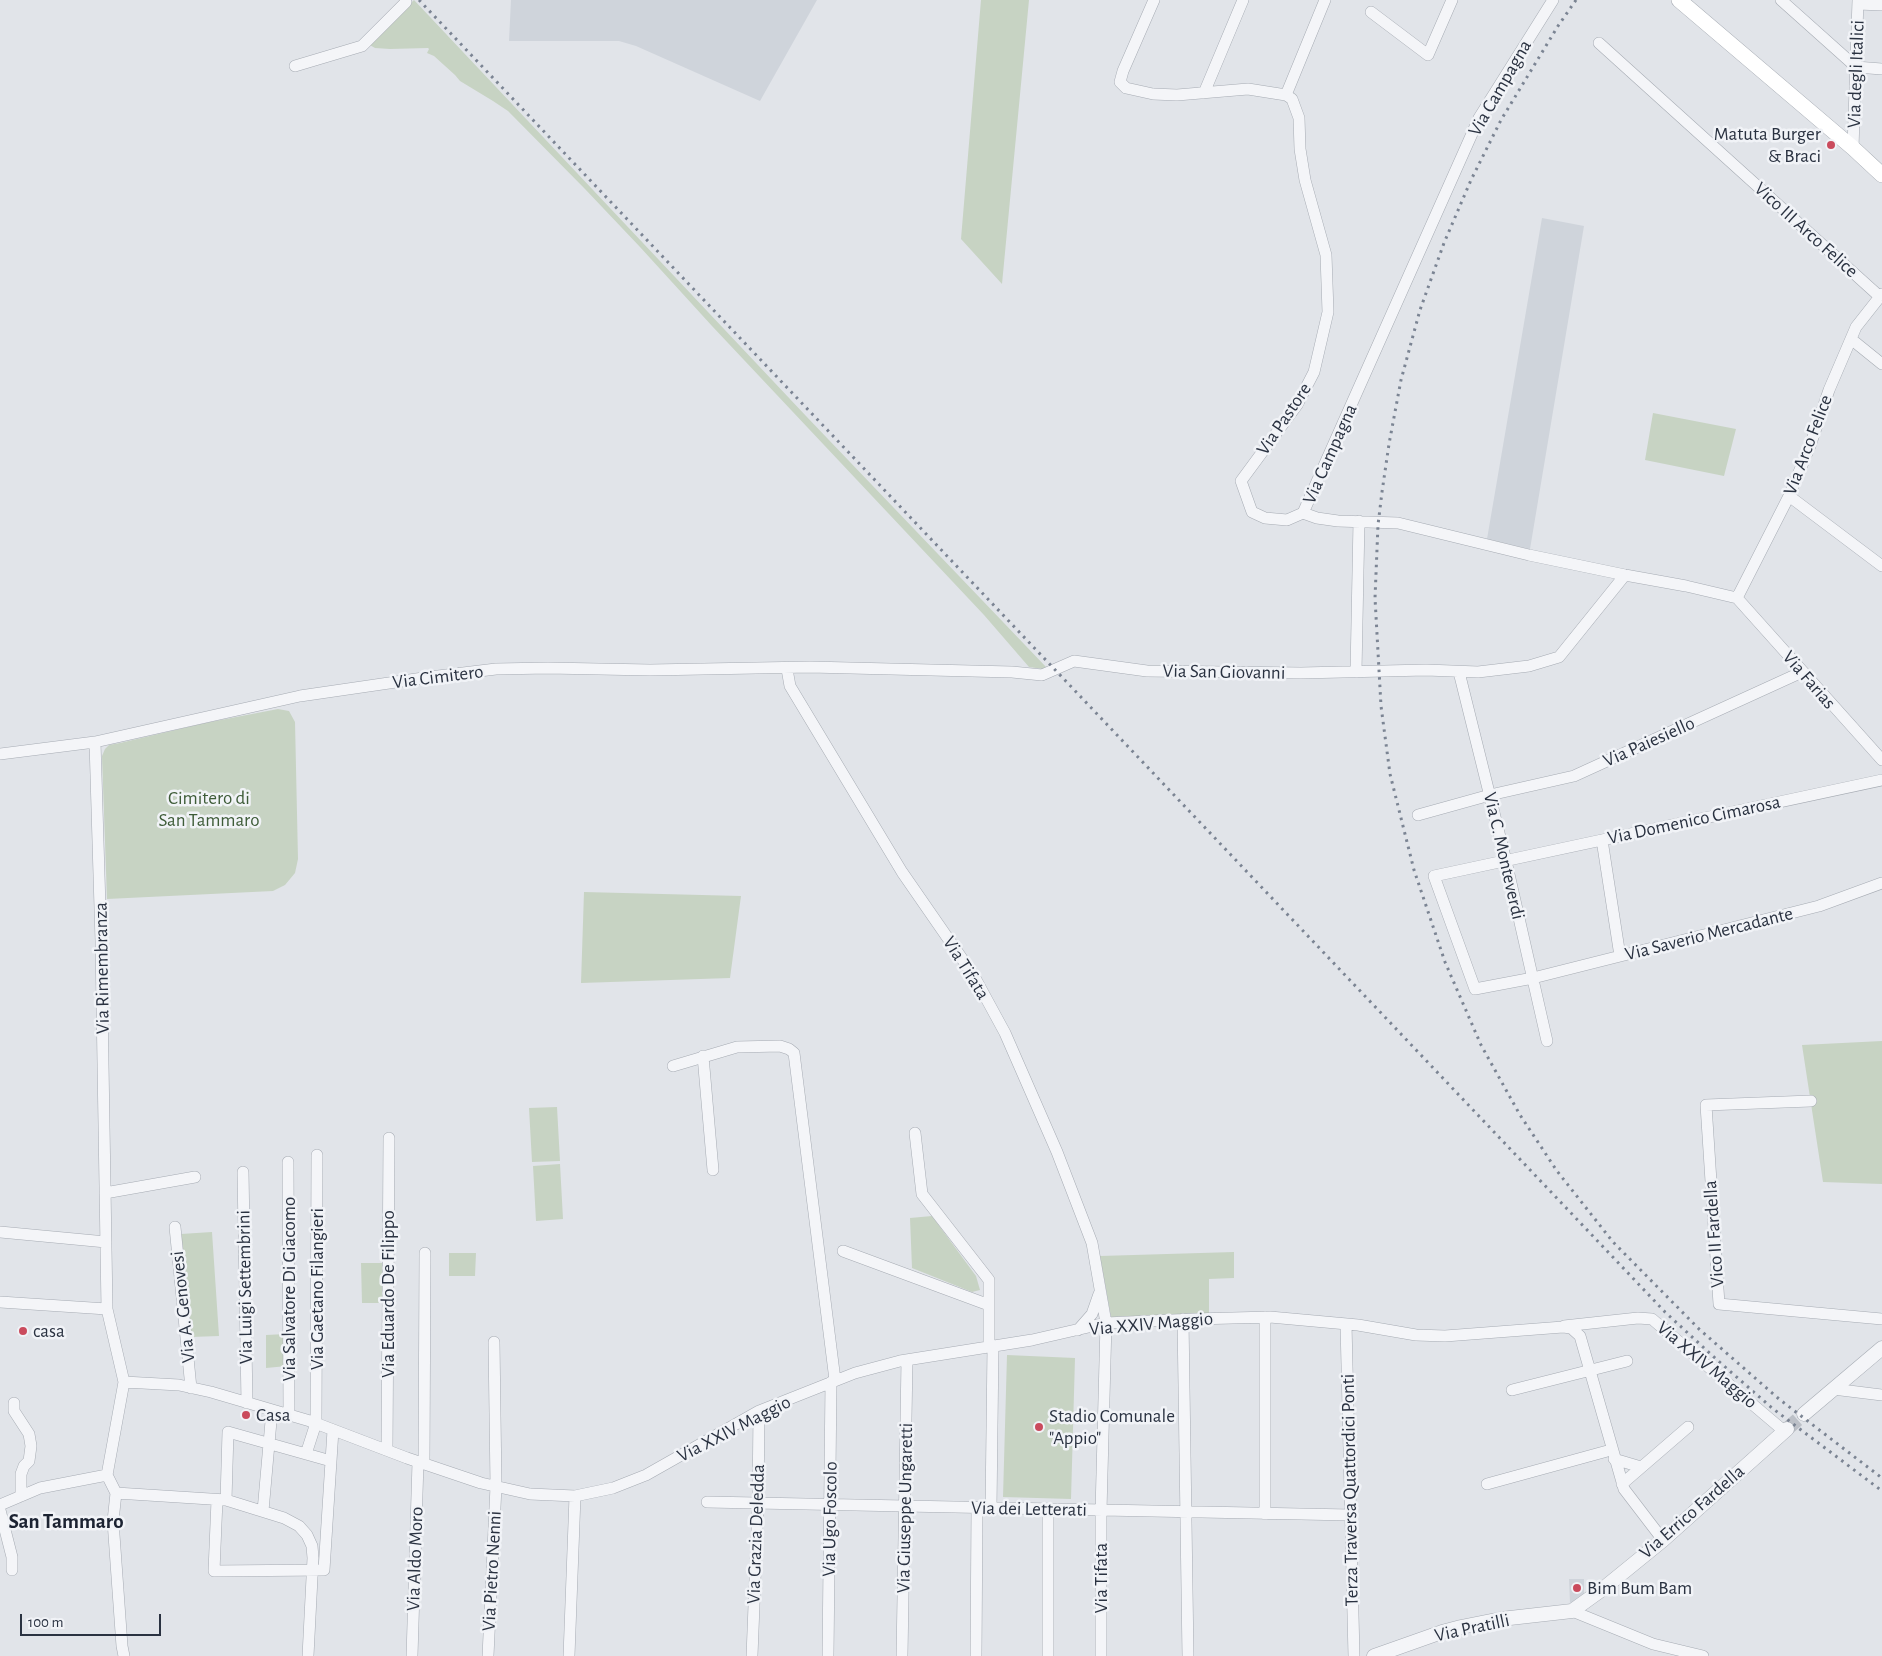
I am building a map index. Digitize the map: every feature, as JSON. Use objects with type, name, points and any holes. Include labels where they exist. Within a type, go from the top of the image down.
[{"type":"main road","points":[[1679,0],[1853,148],[1882,175]]},
{"type":"street","points":[[1154,0],[1120,82],[1126,88],[1152,94],[1177,95],[1248,89],[1286,95],[1325,0]]},
{"type":"street","points":[[1204,93],[1243,0]]},
{"type":"street","points":[[1371,12],[1428,54],[1452,0]]},
{"type":"street","name":"Via Campagna","points":[[1553,0],[1478,118],[1303,513],[1317,518],[1398,523],[1529,555],[1737,598]]},
{"type":"street","points":[[1781,0],[1856,67],[1882,69]]},
{"type":"street","points":[[295,66],[362,46],[406,2]]},
{"type":"street","points":[[1858,2],[1882,5]]},
{"type":"street","name":"Via degli Italici","points":[[1853,148],[1858,2]]},
{"type":"street","name":"Vico III Arco Felice","points":[[1599,43],[1881,295]]},
{"type":"street","name":"Via Pastore","points":[[1286,95],[1292,99],[1299,118],[1300,149],[1305,180],[1326,254],[1328,312],[1314,372],[1297,405],[1241,481],[1252,512],[1265,518],[1287,520],[1303,513]]},
{"type":"street","name":"Via Arco Felice","points":[[1737,598],[1789,496],[1810,446],[1829,390],[1856,327],[1881,295]]},
{"type":"street","points":[[1851,339],[1882,364]]},
{"type":"street","points":[[1789,496],[1882,566]]},
{"type":"street","points":[[1356,672],[1359,520]]},
{"type":"street","name":"Via San Giovanni","points":[[787,668],[1012,672],[1042,675],[1074,661],[1147,671],[1279,673],[1426,670],[1478,672],[1529,666],[1559,657],[1625,575]]},
{"type":"street","name":"Via Farias","points":[[1737,598],[1882,760]]},
{"type":"street","name":"Via Cimitero","points":[[0,754],[95,742],[300,696],[430,676],[496,669],[650,670],[787,668]]},
{"type":"street","name":"Via Tifata","points":[[787,668],[790,686],[800,703],[902,872],[974,976],[1005,1033],[1058,1152],[1092,1243],[1106,1323],[1101,1511],[1101,1656]]},
{"type":"street","name":"Via C. Monteverdi","points":[[1459,672],[1506,861],[1547,1041]]},
{"type":"street","name":"Via Paiesiello","points":[[1418,815],[1490,795],[1574,776],[1802,672]]},
{"type":"street","name":"Via Rimembranza","points":[[95,742],[102,941],[107,1309],[124,1382]]},
{"type":"street","name":"Via Domenico Cimarosa","points":[[1533,978],[1475,990],[1434,876],[1882,780]]},
{"type":"street","points":[[1602,840],[1620,956]]},
{"type":"street","name":"Via Saverio Mercadante","points":[[1533,978],[1819,906],[1882,883]]},
{"type":"street","name":"Via Ugo Foscolo","points":[[704,1056],[737,1047],[764,1046],[780,1046],[794,1053],[833,1381],[828,1656]]},
{"type":"street","points":[[673,1066],[704,1056],[713,1170]]},
{"type":"street","name":"Vico II Fardella","points":[[1810,1101],[1706,1105],[1719,1304],[1882,1319]]},
{"type":"street","points":[[915,1133],[922,1194],[989,1280],[991,1509]]},
{"type":"street","name":"Via Eduardo De Filippo","points":[[387,1450],[389,1138]]},
{"type":"street","name":"Via Gaetano Filangieri","points":[[306,1454],[316,1423],[317,1155]]},
{"type":"street","name":"Via Salvatore Di Giacomo","points":[[288,1162],[289,1415]]},
{"type":"street","name":"Via Luigi Settembrini","points":[[242,1172],[247,1403]]},
{"type":"street","points":[[105,1193],[195,1177]]},
{"type":"street","name":"Via A. Genovesi","points":[[175,1227],[191,1388]]},
{"type":"street","points":[[0,1232],[106,1242]]},
{"type":"street","points":[[843,1251],[989,1305]]},
{"type":"street","name":"Via Aldo Moro","points":[[412,1656],[421,1463],[425,1252]]},
{"type":"street","name":"Via Tifata","points":[[1078,1330],[1092,1314],[1100,1290]]},
{"type":"street","points":[[0,1302],[107,1309]]},
{"type":"street","points":[[1265,1317],[1265,1514]]},
{"type":"street","name":"Via XXIV Maggio","points":[[124,1382],[179,1385],[191,1388],[316,1423],[421,1463],[496,1486],[530,1494],[575,1496],[613,1488],[646,1475],[760,1411],[855,1373],[907,1360],[1032,1340],[1106,1323],[1265,1317],[1352,1325],[1416,1336],[1445,1336],[1638,1318],[1652,1319],[1786,1430]]},
{"type":"street","points":[[1182,1319],[1188,1656]]},
{"type":"street","name":"Terza Traversa Quattordici Ponti","points":[[1352,1325],[1350,1515],[1354,1656]]},
{"type":"street","points":[[1563,1326],[1571,1328],[1580,1336],[1624,1490],[1664,1540]]},
{"type":"street","name":"Via Pietro Nenni","points":[[488,1656],[496,1486],[494,1342]]},
{"type":"street","points":[[1804,1414],[1882,1348]]},
{"type":"street","name":"Via Giuseppe Ungaretti","points":[[902,1656],[907,1360]]},
{"type":"street","points":[[1512,1390],[1627,1360]]},
{"type":"street","points":[[124,1382],[107,1475],[116,1493],[113,1521],[124,1656]]},
{"type":"street","points":[[1833,1390],[1882,1396]]},
{"type":"street","points":[[14,1403],[14,1411],[29,1434],[31,1446],[28,1461],[21,1474],[21,1496]]},
{"type":"street","points":[[263,1511],[272,1410]]},
{"type":"street","name":"Via Grazia Deledda","points":[[752,1656],[760,1411]]},
{"type":"street","points":[[1622,1484],[1688,1427]]},
{"type":"street","points":[[331,1461],[228,1432],[214,1571],[324,1570],[333,1430]]},
{"type":"street","name":"Via Errico Fardella","points":[[1572,1611],[1664,1540],[1786,1430]]},
{"type":"street","points":[[1487,1484],[1613,1454],[1641,1467]]},
{"type":"street","points":[[0,1505],[40,1488],[107,1475]]},
{"type":"street","points":[[116,1493],[221,1500],[263,1511],[299,1526],[307,1534],[312,1546],[313,1570],[308,1656]]},
{"type":"street","points":[[569,1656],[575,1496]]},
{"type":"street","name":"Via dei Letterati","points":[[708,1502],[830,1506],[1350,1515]]},
{"type":"street","points":[[976,1656],[977,1508]]},
{"type":"street","points":[[0,1510],[12,1557],[12,1570]]},
{"type":"street","points":[[1048,1510],[1048,1656]]},
{"type":"street","points":[[1572,1611],[1653,1644],[1703,1656]]},
{"type":"street","name":"Via Pratilli","points":[[1374,1656],[1452,1630],[1501,1620],[1572,1611]]},
{"type":"shaded area","points":[[511,0],[817,0],[760,101],[636,46],[619,41],[509,41]]},
{"type":"shaded area","points":[[1542,218],[1584,226],[1530,549],[1487,539]]},
{"type":"shaded area","name":"Bim Bum Bam","points":[[1569,1579],[1584,1579],[1584,1597],[1570,1603]]},
{"type":"green space","points":[[414,0],[806,416],[1047,668],[1029,667],[984,615],[640,247],[508,111],[460,81],[434,56],[427,53],[428,48],[375,48],[368,44]]},
{"type":"green space","points":[[981,0],[1029,0],[1002,284],[961,239]]},
{"type":"green space","points":[[1653,413],[1736,429],[1724,476],[1645,460]]},
{"type":"green space","name":"Cimitero di San Tammaro","points":[[278,709],[289,711],[295,722],[298,859],[295,873],[285,885],[273,891],[107,899],[102,756],[105,749],[109,745],[205,723]]},
{"type":"green space","points":[[584,892],[741,896],[730,978],[581,983]]},
{"type":"green space","points":[[1882,1041],[1882,1184],[1823,1182],[1802,1045]]},
{"type":"green space","points":[[557,1107],[560,1161],[532,1162],[529,1108]]},
{"type":"green space","points":[[560,1164],[563,1219],[536,1221],[533,1166]]},
{"type":"green space","points":[[932,1216],[976,1276],[980,1290],[972,1292],[912,1268],[910,1218]]},
{"type":"green space","points":[[212,1232],[219,1336],[191,1337],[181,1234]]},
{"type":"green space","points":[[1234,1252],[1234,1278],[1209,1279],[1209,1313],[1111,1317],[1100,1256]]},
{"type":"green space","points":[[449,1253],[476,1253],[475,1276],[449,1276]]},
{"type":"green space","points":[[361,1263],[384,1263],[384,1303],[362,1303]]},
{"type":"green space","points":[[286,1334],[287,1366],[266,1368],[266,1335]]},
{"type":"green space","name":"Stadio Comunale \"Appio\"","points":[[1007,1355],[1075,1358],[1071,1499],[1003,1497]]},
{"type":"tunnel","points":[[1787,1429],[1804,1414]]},
{"type":"railway","points":[[419,0],[1665,1312],[1772,1408],[1882,1491]]},
{"type":"railway","points":[[1576,0],[1501,120],[1471,180],[1444,243],[1420,310],[1401,380],[1389,444],[1378,525],[1375,598],[1381,706],[1390,774],[1414,870],[1445,962],[1481,1045],[1520,1115],[1557,1171],[1613,1242],[1699,1329],[1779,1399],[1882,1478]]},
{"type":"place","name":"Matuta Burger & Braci","points":[[1831,145]]},
{"type":"place","name":"casa","points":[[23,1331]]},
{"type":"place","name":"Casa","points":[[246,1415]]},
{"type":"place","name":"Stadio Comunale \"Appio\"","points":[[1039,1427]]},
{"type":"place","name":"Bim Bum Bam","points":[[1577,1588]]},
{"type":"district","name":"San Tammaro","points":[[66,1522]]}]
